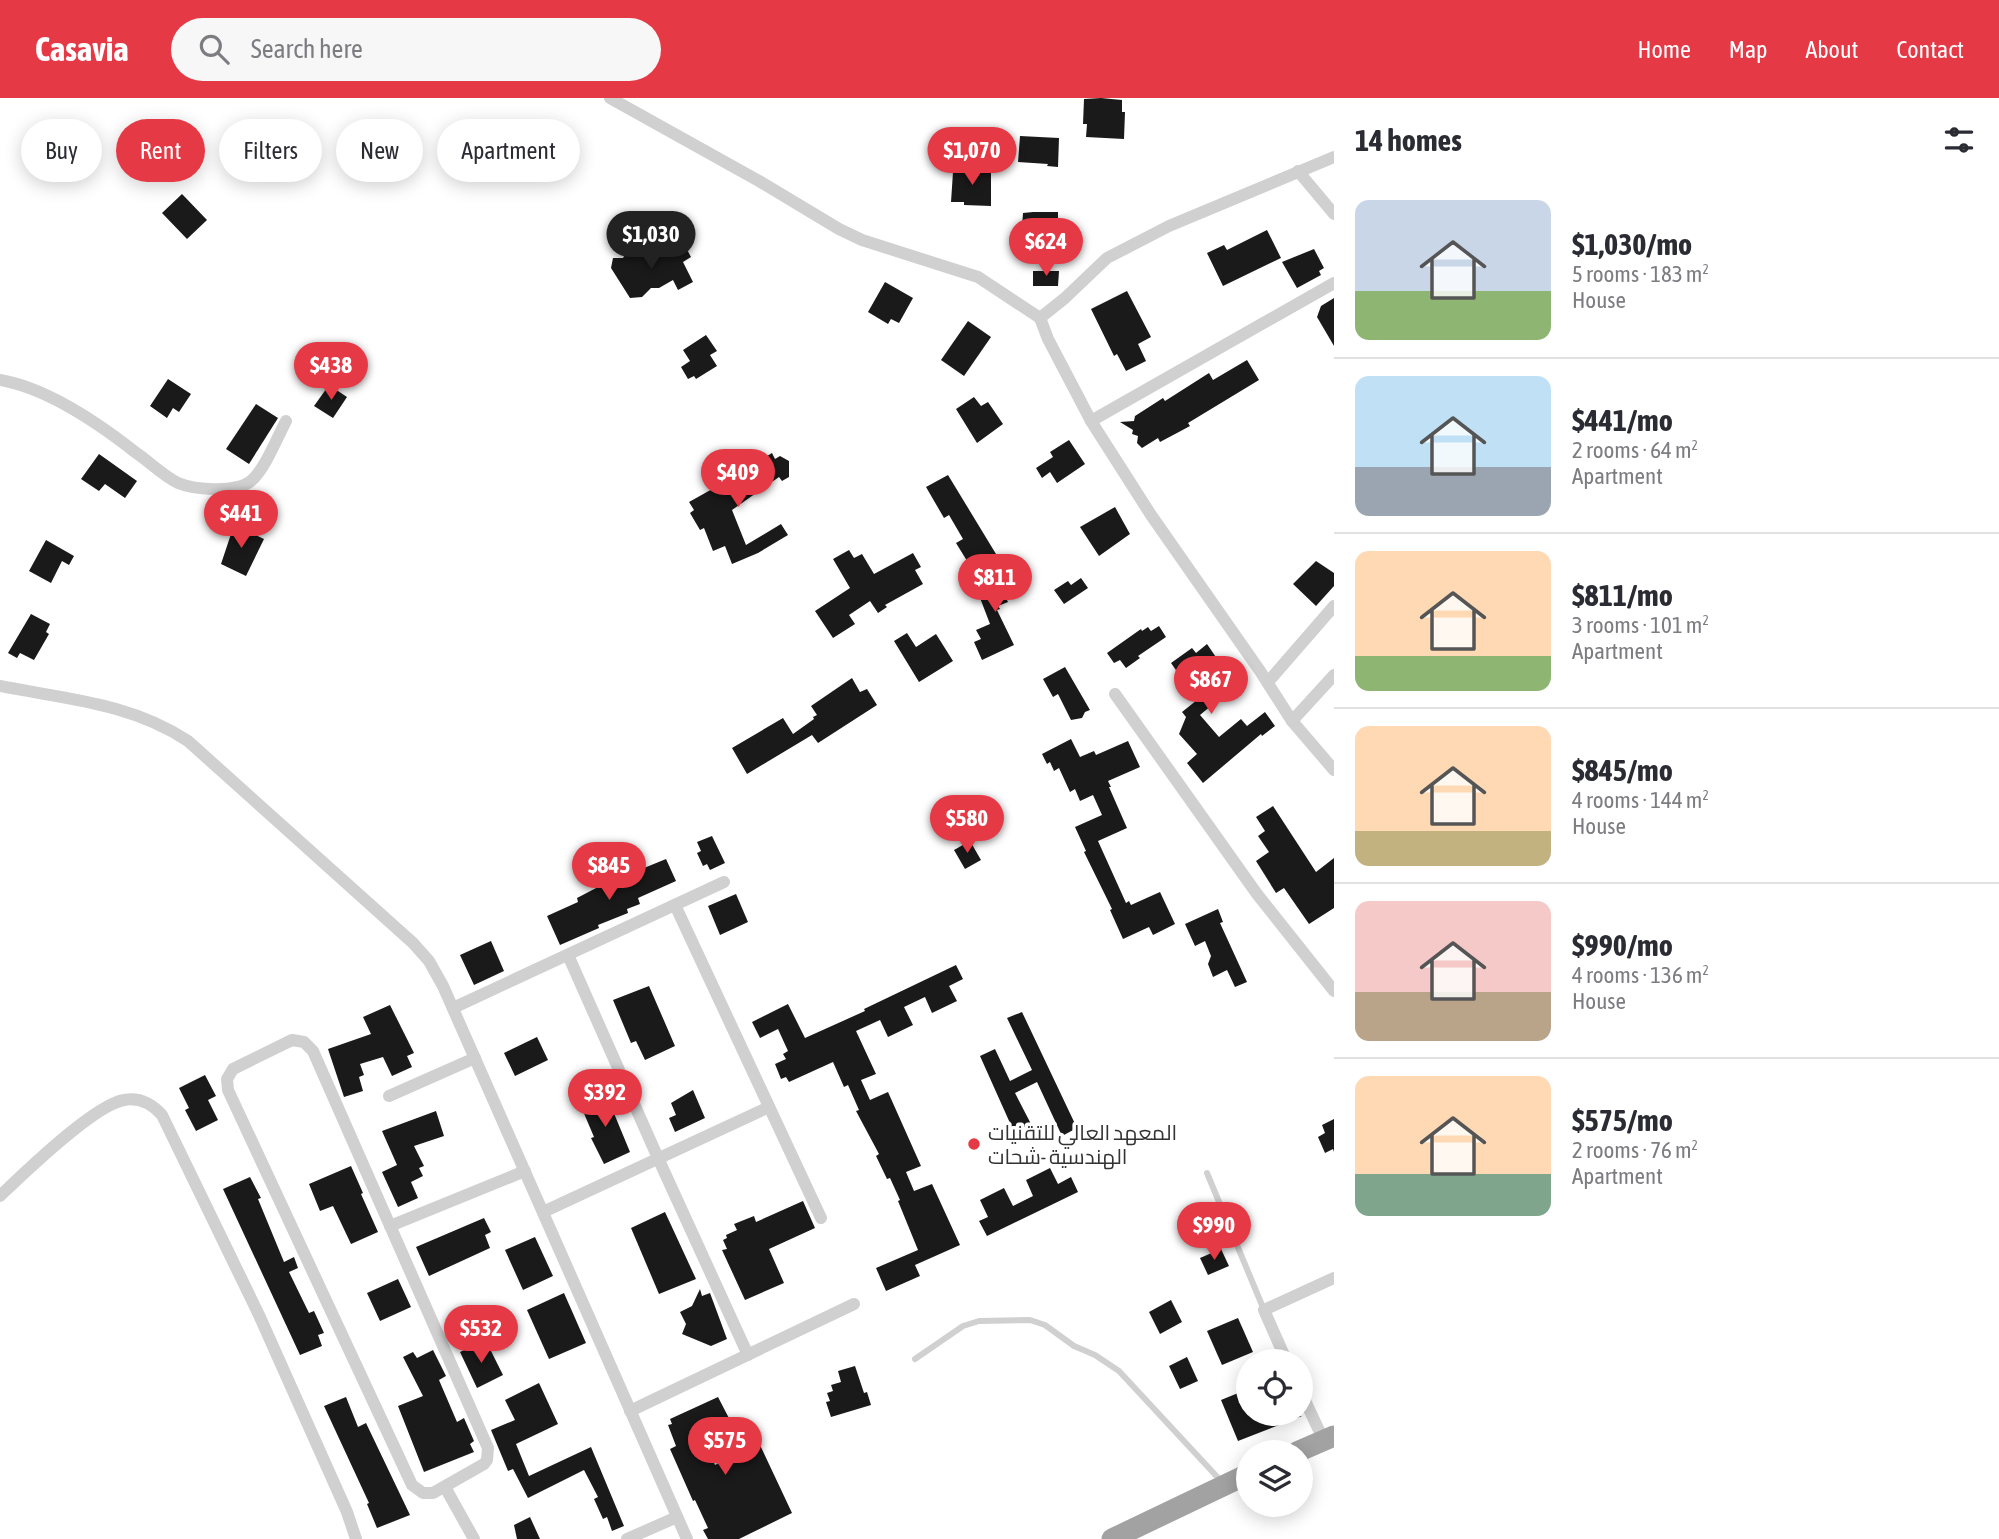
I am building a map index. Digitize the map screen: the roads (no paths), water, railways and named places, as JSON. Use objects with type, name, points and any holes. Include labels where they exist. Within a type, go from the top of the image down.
[{"type":"highway","points":[[1112,1539],[1236,1479]]},
{"type":"street","points":[[610,98],[839,229],[862,240],[978,277],[1040,317],[1048,339],[1091,421],[1151,515],[1268,682],[1292,721],[1334,770]]},
{"type":"street","points":[[1040,317],[1108,258],[1169,226],[1334,157]]},
{"type":"street","points":[[1298,171],[1334,214]]},
{"type":"street","points":[[1091,421],[1334,283]]},
{"type":"street","points":[[0,380],[28,386],[48,396],[124,444],[166,476],[190,487],[217,489],[250,481],[286,421]]},
{"type":"street","points":[[1268,682],[1334,606]]},
{"type":"street","points":[[1292,721],[1334,675]]},
{"type":"street","points":[[0,686],[125,710],[158,723],[188,741],[413,943],[437,973],[687,1539]]},
{"type":"street","points":[[1115,694],[1257,894],[1334,991]]},
{"type":"street","points":[[453,1008],[723,882]]},
{"type":"street","points":[[675,905],[821,1218]]},
{"type":"street","points":[[568,955],[748,1355]]},
{"type":"street","points":[[298,1040],[309,1046],[488,1448],[489,1454],[484,1464],[445,1487],[428,1493],[419,1491],[412,1485],[228,1090],[228,1079],[233,1069],[286,1041],[298,1040]]},
{"type":"street","points":[[388,1096],[475,1058]]},
{"type":"street","points":[[0,1196],[56,1145],[114,1103],[135,1099],[157,1109],[259,1315],[344,1504],[356,1539]]},
{"type":"street","points":[[543,1212],[769,1107]]},
{"type":"street","points":[[390,1226],[525,1171]]},
{"type":"street","points":[[1281,1349],[1264,1310],[1334,1278]]},
{"type":"street","points":[[630,1411],[854,1304]]},
{"type":"street","points":[[1313,1412],[1329,1438]]},
{"type":"street","points":[[445,1487],[474,1539]]},
{"type":"street","points":[[627,1539],[677,1517]]},
{"type":"lane","points":[[1207,1173],[1264,1310]]},
{"type":"lane","points":[[915,1359],[963,1326],[979,1321],[1030,1320],[1045,1325],[1074,1346],[1095,1355],[1119,1371],[1223,1484]]},
{"type":"place","name":"المعهد العالي للتقنيات الهندسية -شحات","points":[[974,1144]]}]
